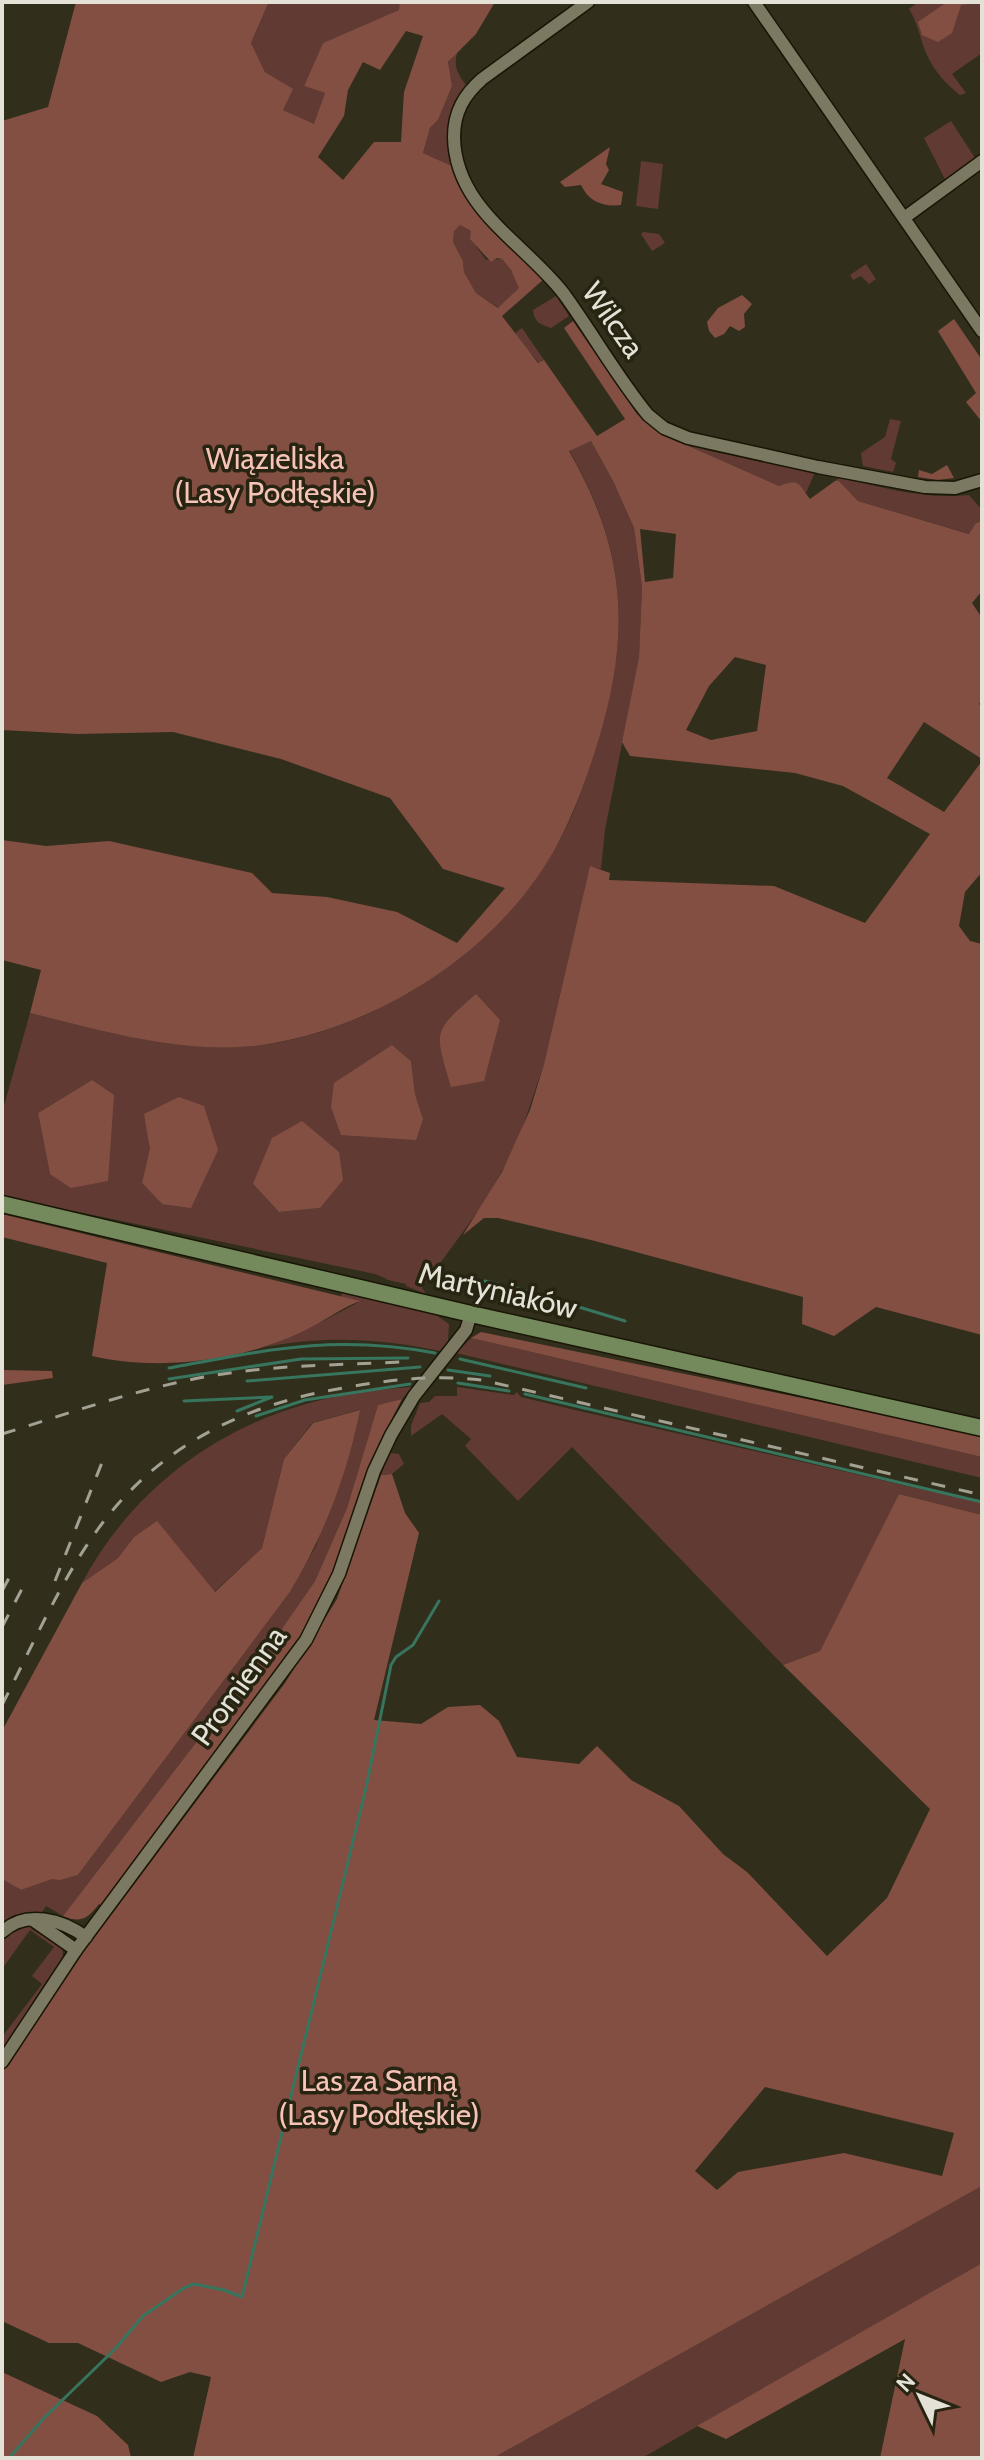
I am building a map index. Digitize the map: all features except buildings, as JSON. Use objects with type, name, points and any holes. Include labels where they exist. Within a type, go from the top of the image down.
[{"type":"main road","name":"Martyniaków","points":[[2,1204],[471,1314],[982,1428]]},
{"type":"street","name":"Wilcza","points":[[588,2],[472,88],[457,114],[454,127],[456,158],[466,183],[486,216],[552,280],[639,403],[664,428],[676,434],[750,453],[925,487],[968,486],[982,480]]},
{"type":"street","points":[[754,2],[982,331]]},
{"type":"street","points":[[904,218],[982,161]]},
{"type":"street","name":"Promienna","points":[[2,2062],[76,1950],[306,1640],[339,1574],[374,1471],[391,1435],[420,1387],[466,1330],[471,1314]]},
{"type":"street","points":[[33,1920],[76,1950]]},
{"type":"street","points":[[2,1932],[19,1921],[50,1920],[86,1937]]},
{"type":"shaded area","points":[[400,2],[400,10],[323,43],[304,86],[325,93],[315,125],[283,110],[292,89],[265,72],[251,43],[268,4]]},
{"type":"shaded area","points":[[918,2],[982,2],[982,53],[952,74],[966,93],[960,95],[949,86],[929,59],[909,9]]},
{"type":"shaded area","points":[[458,50],[457,69],[467,86],[452,166],[423,153],[430,128],[438,120],[452,86],[448,63]]},
{"type":"shaded area","points":[[951,121],[975,158],[946,181],[924,138]]},
{"type":"shaded area","points":[[641,161],[663,164],[658,209],[636,206]]},
{"type":"shaded area","points":[[460,225],[471,231],[471,239],[486,260],[502,259],[520,288],[499,308],[476,293],[464,272],[463,261],[453,242],[454,230]]},
{"type":"shaded area","points":[[641,234],[659,234],[665,243],[652,251]]},
{"type":"shaded area","points":[[866,264],[876,279],[869,284],[861,276],[853,280],[850,275]]},
{"type":"shaded area","points":[[556,296],[569,316],[551,328],[539,322],[533,310]]},
{"type":"shaded area","points":[[522,328],[544,360],[539,363],[514,334]]},
{"type":"shaded area","points":[[890,419],[901,421],[891,459],[896,463],[893,472],[863,466],[861,453],[885,437]]},
{"type":"shaded area","points":[[591,441],[634,528],[642,588],[639,657],[605,830],[601,869],[590,867],[544,1064],[517,1144],[484,1203],[422,1288],[426,1294],[375,1274],[2,1196],[2,1113],[30,1013],[183,1045],[245,1047],[317,1033],[398,999],[436,975],[471,948],[531,884],[562,836],[573,812],[596,747],[615,669],[618,596],[613,560],[589,488],[569,450]],"holes":[[[392,1045],[411,1061],[415,1094],[423,1119]],[[92,1080],[50,1174],[38,1113]],[[151,1149],[162,1204],[142,1183]],[[253,1184],[320,1208],[279,1212]]]},
{"type":"shaded area","points":[[691,447],[815,472],[806,493],[794,483],[779,486]]},
{"type":"shaded area","points":[[839,478],[920,494],[969,495],[982,510],[982,521],[976,523],[970,534],[858,501],[839,481],[835,481]]},
{"type":"shaded area","points":[[343,1289],[437,1313],[449,1324],[448,1341],[440,1351],[353,1340],[310,1341],[266,1347],[359,1302],[341,1297]]},
{"type":"shaded area","points":[[471,1338],[982,1457],[982,1478],[456,1353]]},
{"type":"shaded area","points":[[412,1387],[402,1399],[378,1405],[347,1508],[315,1581],[270,1646],[63,1916],[46,1906],[31,1929],[62,1946],[63,1958],[2,2054],[2,2037],[42,1984],[32,1976],[54,1947],[30,1930],[2,1969],[2,1879],[21,1890],[52,1878],[78,1875],[290,1592],[316,1546],[359,1410],[312,1423],[284,1459],[262,1548],[214,1592],[144,1531],[134,1537],[118,1558],[82,1583],[104,1547],[157,1486],[223,1439],[298,1406],[348,1394]]},
{"type":"shaded area","points":[[457,1387],[514,1395],[517,1392],[521,1397],[575,1410],[982,1503],[982,1515],[899,1494],[820,1651],[783,1665],[572,1447],[518,1501],[465,1446],[471,1439],[442,1414],[411,1436],[411,1426],[420,1403],[429,1402],[435,1396],[457,1396]]},
{"type":"shaded area","points":[[389,1453],[399,1454],[404,1464],[392,1474],[381,1475]]},
{"type":"shaded area","points":[[982,2186],[982,2263],[642,2458],[493,2458]]},
{"type":"green space","name":"Wiązieliska (Lasy Podłęskie)","points":[[76,2],[353,2],[268,4],[251,43],[265,72],[293,89],[283,110],[314,124],[325,93],[304,86],[323,43],[399,10],[400,2],[495,2],[476,34],[448,62],[452,86],[438,120],[430,128],[423,153],[452,166],[459,183],[480,213],[544,279],[502,316],[538,363],[544,360],[597,436],[625,419],[564,328],[573,321],[637,414],[691,447],[779,486],[794,482],[810,499],[839,481],[858,501],[969,534],[976,523],[982,521],[982,591],[972,603],[982,618],[982,699],[979,704],[982,707],[982,759],[924,722],[887,778],[944,812],[982,761],[982,872],[965,892],[959,926],[970,941],[982,944],[982,1335],[876,1307],[834,1336],[802,1324],[803,1297],[498,1218],[484,1218],[463,1235],[502,1172],[530,1110],[544,1064],[590,866],[610,873],[609,880],[774,886],[865,923],[930,834],[843,786],[795,773],[630,756],[622,742],[639,657],[642,587],[634,528],[591,441],[569,451],[589,488],[613,561],[618,596],[615,669],[596,748],[569,820],[535,880],[507,915],[438,974],[399,998],[358,1018],[274,1043],[243,1047],[182,1045],[120,1035],[30,1013],[41,970],[2,960],[2,840],[46,846],[109,841],[252,873],[272,893],[327,897],[397,912],[457,943],[505,888],[443,869],[390,798],[281,759],[173,732],[77,734],[2,730],[2,121],[48,107]],"holes":[[[406,31],[423,36],[404,92],[401,142],[374,142],[343,180],[318,157],[344,116],[348,90],[363,62],[380,70]],[[460,225],[471,231],[470,239],[491,262],[502,259],[511,270],[519,288],[498,308],[476,293],[453,242],[454,231]],[[640,529],[676,534],[673,578],[645,582]],[[735,657],[766,665],[757,731],[711,740],[686,730],[709,686]]]},
{"type":"green space","points":[[947,2],[982,2],[961,5],[952,33],[938,42],[922,35],[918,22]]},
{"type":"green space","points":[[610,147],[606,164],[609,170],[601,184],[623,192],[621,205],[597,202],[588,196],[581,185],[565,187],[560,182]]},
{"type":"green space","points":[[742,295],[752,304],[744,314],[745,327],[739,331],[730,326],[724,334],[715,338],[707,322],[718,308]]},
{"type":"green space","points":[[954,319],[982,360],[982,422],[966,402],[976,393],[938,331]]},
{"type":"green space","points":[[947,465],[954,478],[937,480],[918,477],[919,470],[932,474]]},
{"type":"green space","points":[[476,994],[500,1020],[484,1081],[451,1087],[442,1054],[441,1034],[451,1017]]},
{"type":"green space","points":[[392,1045],[411,1061],[415,1094],[423,1119],[416,1140],[341,1135],[331,1107],[334,1083]]},
{"type":"green space","points":[[92,1080],[114,1095],[108,1181],[71,1188],[50,1174],[38,1113]]},
{"type":"green space","points":[[179,1097],[204,1106],[218,1150],[191,1208],[162,1204],[142,1183],[150,1149],[144,1114]]},
{"type":"green space","points":[[302,1121],[339,1152],[343,1180],[320,1208],[279,1212],[253,1184],[272,1138]]},
{"type":"green space","points":[[2,1214],[360,1301],[276,1343],[224,1357],[144,1363],[92,1356],[107,1263],[2,1237]]},
{"type":"green space","points":[[481,1332],[982,1435],[982,1457],[471,1338]]},
{"type":"green space","points":[[2,1370],[52,1371],[53,1378],[2,1385]]},
{"type":"green space","points":[[402,1399],[367,1475],[337,1563],[297,1643],[103,1907],[99,1904],[88,1916],[79,1919],[63,1916],[270,1646],[315,1581],[347,1508],[378,1405]]},
{"type":"green space","points":[[360,1410],[333,1504],[290,1592],[78,1875],[52,1879],[21,1890],[2,1879],[2,1731],[82,1583],[118,1558],[134,1537],[157,1521],[215,1592],[262,1548],[284,1459],[313,1423]]},
{"type":"green space","name":"Las za Sarną (Lasy Podłęskie)","points":[[392,1474],[405,1513],[419,1533],[374,1720],[421,1724],[448,1707],[480,1705],[499,1721],[517,1757],[579,1764],[597,1746],[631,1780],[679,1806],[827,1956],[887,1898],[930,1809],[783,1665],[820,1651],[899,1494],[982,1515],[982,2186],[493,2458],[193,2458],[211,2377],[190,2372],[161,2382],[78,2343],[49,2343],[2,2321],[2,2073],[72,1967],[285,1683],[337,1599],[381,1475]],"holes":[[[765,2087],[954,2133],[942,2176],[844,2153],[738,2172],[717,2190],[695,2171]]]},
{"type":"green space","points":[[982,2263],[982,2458],[880,2458],[905,2339],[726,2439],[697,2426]]},
{"type":"green space","points":[[2,2372],[97,2416],[128,2445],[131,2458],[2,2458]]},
{"type":"waterway","points":[[485,1281],[502,1285]]},
{"type":"waterway","points":[[513,1287],[625,1321]]},
{"type":"waterway","points":[[169,1368],[270,1350],[332,1345],[399,1347],[435,1353]]},
{"type":"waterway","points":[[169,1379],[301,1359],[408,1358]]},
{"type":"waterway","points":[[460,1359],[586,1388]]},
{"type":"waterway","points":[[247,1381],[420,1367]]},
{"type":"waterway","points":[[448,1370],[490,1376]]},
{"type":"waterway","points":[[458,1383],[509,1391]]},
{"type":"waterway","points":[[256,1416],[305,1400],[410,1384]]},
{"type":"waterway","points":[[525,1394],[982,1502]]},
{"type":"waterway","points":[[184,1401],[272,1397],[237,1411]]},
{"type":"waterway","points":[[9,2458],[143,2316],[194,2284],[242,2297],[366,1788],[391,1665],[396,1657],[413,1645],[439,1601]]},
{"type":"railway","points":[[2,1434],[135,1393],[216,1375],[285,1367],[401,1362]]},
{"type":"railway","points":[[2,1705],[71,1571],[122,1499],[149,1473],[208,1432],[275,1404],[311,1394],[399,1380],[482,1380],[982,1495]]},
{"type":"railway","points":[[55,1581],[103,1460]]},
{"type":"railway","points":[[2,1591],[9,1578]]},
{"type":"railway","points":[[2,1627],[24,1585]]}]
